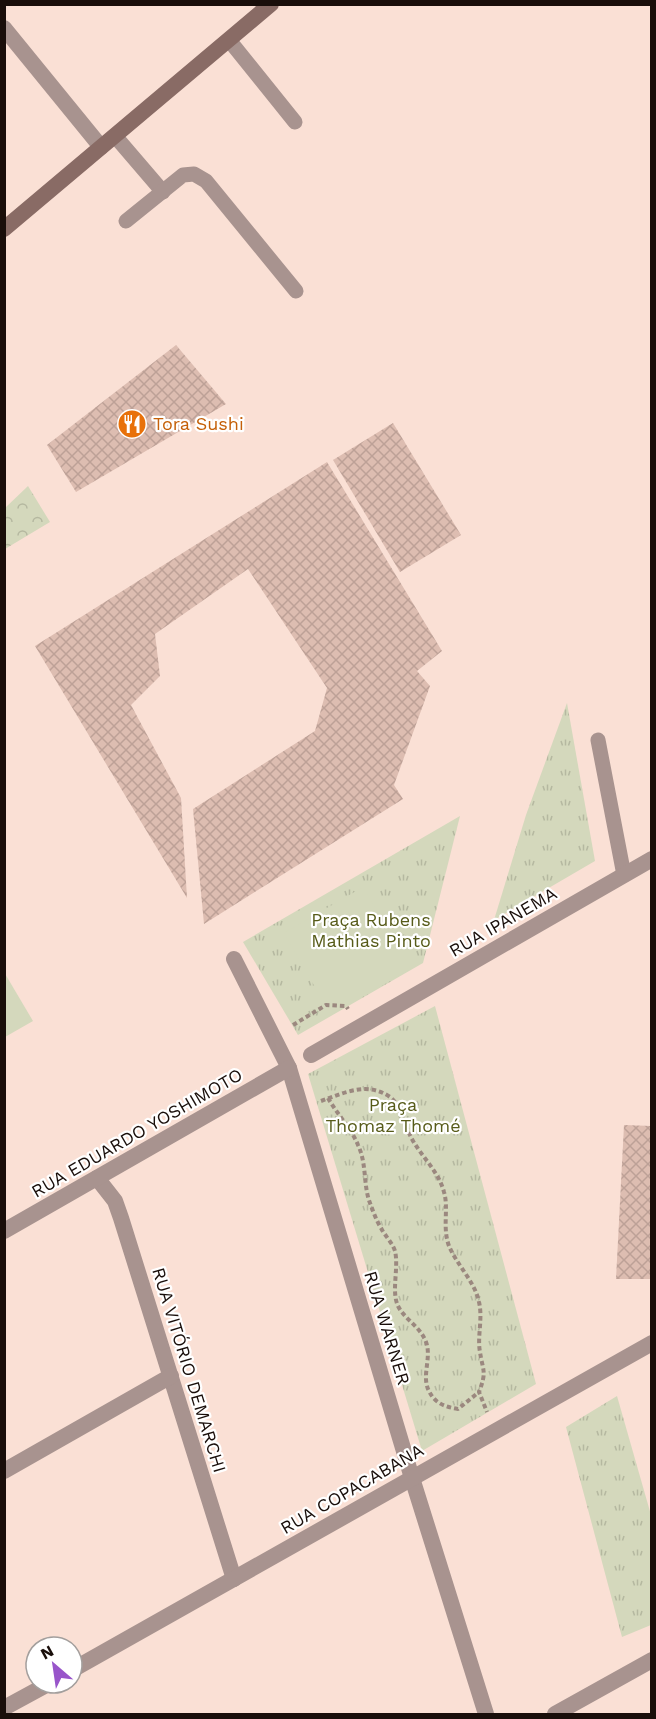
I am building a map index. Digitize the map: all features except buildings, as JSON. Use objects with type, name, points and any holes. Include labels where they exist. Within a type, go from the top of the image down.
[{"type":"main road","points":[[4,229],[269,5]]},
{"type":"street","points":[[4,28],[101,147]]},
{"type":"street","name":"RUA IPANEMA","points":[[311,1055],[651,859]]},
{"type":"street","name":"RUA WARNER","points":[[234,959],[289,1068],[412,1478],[486,1714]]},
{"type":"street","name":"RUA EDUARDO YOSHIMOTO","points":[[4,1231],[289,1068]]},
{"type":"street","name":"RUA VITÓRIO DEMARCHI","points":[[97,1178],[115,1201],[234,1579]]},
{"type":"street","name":"RUA COPACABANA","points":[[84,1663],[651,1342]]},
{"type":"street","points":[[4,1471],[171,1376]]},
{"type":"street","points":[[555,1714],[651,1660]]},
{"type":"street","points":[[4,1708],[28,1695]]},
{"type":"lane","points":[[230,40],[295,122]]},
{"type":"lane","points":[[115,136],[163,192]]},
{"type":"lane","points":[[126,221],[183,175],[194,174],[206,181],[296,291]]},
{"type":"lane","points":[[598,740],[624,875]]},
{"type":"path","points":[[294,1024],[326,1005]]},
{"type":"path","points":[[300,1108],[328,1098],[356,1089],[375,1090],[392,1098],[420,1152],[438,1176],[445,1193],[445,1221],[450,1247],[473,1286],[479,1301],[481,1318],[479,1351],[484,1367],[483,1381],[479,1392],[458,1409],[442,1406],[429,1392],[426,1383],[428,1351],[425,1340],[419,1328],[407,1318],[398,1305],[397,1260],[393,1245],[381,1229],[367,1197],[365,1168],[358,1144],[328,1098]]},
{"type":"path","points":[[479,1392],[494,1432]]},
{"type":"green space","points":[[28,486],[50,522],[5,549],[5,508]]},
{"type":"green space","points":[[567,703],[595,861],[494,920],[526,815]]},
{"type":"green space","name":"Praça Rubens Mathias Pinto","points":[[460,816],[423,963],[298,1035],[243,942]]},
{"type":"green space","points":[[363,887],[411,969],[331,1015],[284,933]]},
{"type":"green space","points":[[4,972],[33,1021],[5,1037],[4,1037]]},
{"type":"green space","name":"Praça Thomaz Thomé","points":[[435,1006],[536,1384],[422,1451],[308,1074]]},
{"type":"green space","points":[[617,1396],[651,1515],[651,1625],[622,1637],[566,1427]]},
{"type":"place","name":"Tora Sushi","points":[[132,424]]}]
